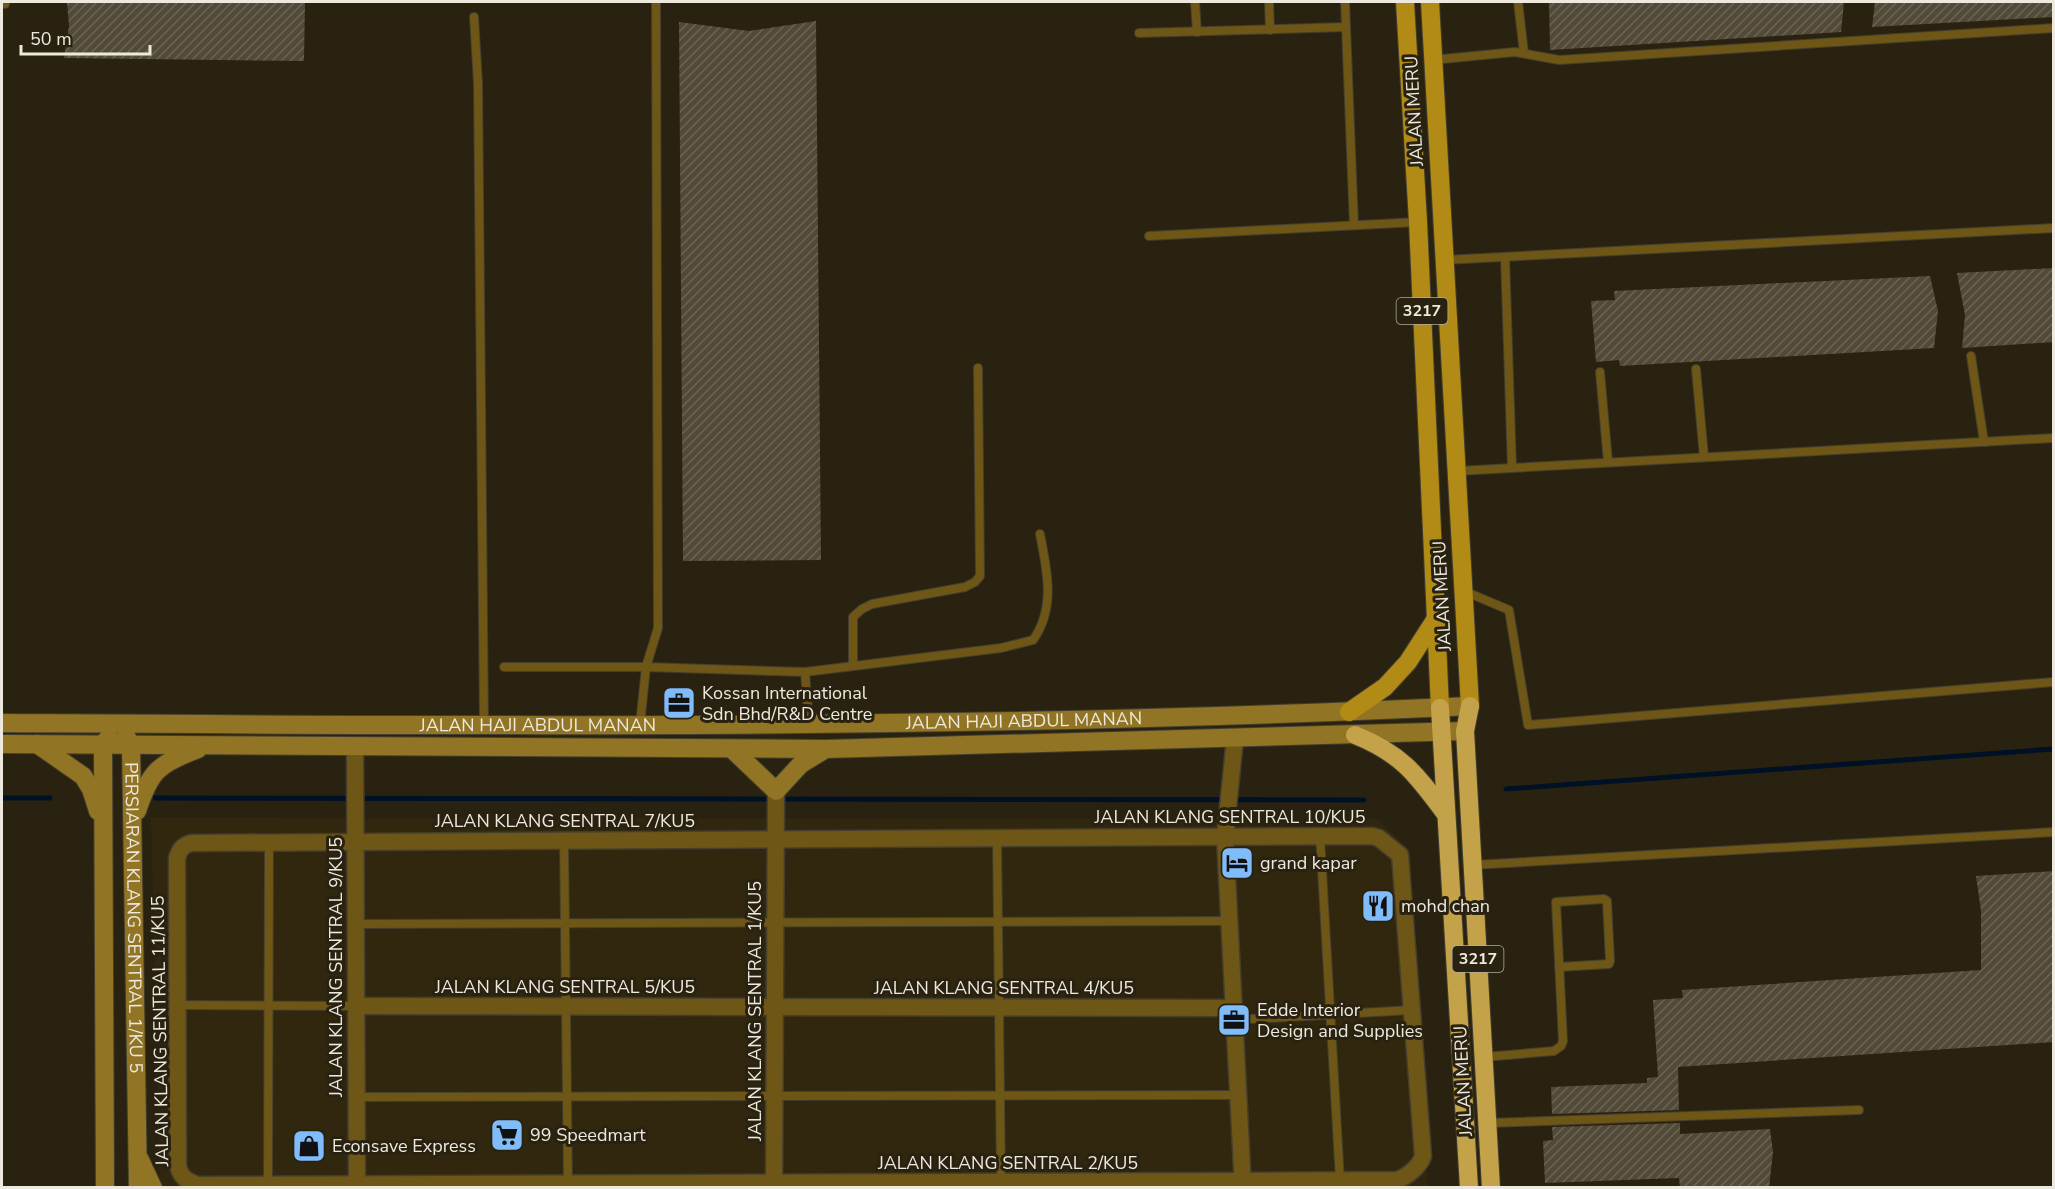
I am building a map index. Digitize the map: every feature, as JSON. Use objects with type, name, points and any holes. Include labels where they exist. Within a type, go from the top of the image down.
[{"type":"highway","name":"JALAN MERU","points":[[1470,706],[1465,731],[1491,1188]]},
{"type":"highway","name":"JALAN MERU","points":[[1440,708],[1469,1188]]},
{"type":"highway","points":[[1355,735],[1377,744],[1415,772],[1445,813]]},
{"type":"main road","name":"JALAN MERU","points":[[1405,2],[1418,222],[1440,708]]},
{"type":"main road","name":"JALAN MERU","points":[[1430,2],[1470,706]]},
{"type":"main road","points":[[1349,712],[1385,687],[1408,662],[1435,620]]},
{"type":"street","name":"JALAN HAJI ABDUL MANAN","points":[[2,723],[640,726],[1349,712],[1470,706]]},
{"type":"street","name":"PERSIARAN KLANG SENTRAL 1/KU 5","points":[[105,1188],[104,745],[119,724],[131,745],[138,1188]]},
{"type":"street","name":"JALAN HAJI ABDUL MANAN","points":[[2,744],[733,750],[1465,731]]},
{"type":"street","points":[[1235,738],[1225,837],[1242,1184]]},
{"type":"street","points":[[37,744],[83,776],[91,789],[104,827]]},
{"type":"street","points":[[132,823],[145,786],[157,769],[177,757],[208,746]]},
{"type":"street","name":"JALAN KLANG SENTRAL 9/KU5","points":[[355,747],[357,1186]]},
{"type":"street","points":[[733,750],[776,791],[801,764],[826,749]]},
{"type":"street","name":"JALAN KLANG SENTRAL 1/KU5","points":[[774,1185],[776,791]]},
{"type":"street","name":"JALAN KLANG SENTRAL 10/KU5","points":[[775,839],[1320,836],[1379,838],[1400,855],[1422,1161],[1403,1178],[1397,1180],[1242,1184]]},
{"type":"street","name":"JALAN KLANG SENTRAL 7/KU5","points":[[355,842],[775,839]]},
{"type":"street","name":"JALAN KLANG SENTRAL 11/KU5","points":[[355,842],[191,843],[179,850],[177,858],[178,1166],[181,1175],[187,1181],[198,1185],[567,1184]]},
{"type":"street","name":"JALAN KLANG SENTRAL 5/KU5","points":[[356,1006],[774,1007]]},
{"type":"street","name":"JALAN KLANG SENTRAL 4/KU5","points":[[774,1007],[999,1008],[1234,1014]]},
{"type":"street","points":[[138,1156],[153,1188]]},
{"type":"street","name":"JALAN KLANG SENTRAL 2/KU5","points":[[567,1184],[774,1185],[1001,1182],[1242,1184]]},
{"type":"lane","points":[[640,726],[646,667],[658,628],[656,2]]},
{"type":"lane","points":[[1195,2],[1197,32]]},
{"type":"lane","points":[[1269,2],[1270,30]]},
{"type":"lane","points":[[1345,2],[1354,225]]},
{"type":"lane","points":[[1518,2],[1524,53]]},
{"type":"lane","points":[[474,16],[477,83],[484,725]]},
{"type":"lane","points":[[1139,33],[1346,27]]},
{"type":"lane","points":[[1432,60],[1515,52],[1559,60],[2054,28]]},
{"type":"lane","points":[[1149,236],[1418,222]]},
{"type":"lane","points":[[1444,260],[2054,228]]},
{"type":"lane","points":[[1505,257],[1512,468]]},
{"type":"lane","points":[[1971,356],[1984,442]]},
{"type":"lane","points":[[853,666],[853,617],[862,609],[872,604],[965,587],[975,582],[980,576],[978,368]]},
{"type":"lane","points":[[1696,369],[1704,457]]},
{"type":"lane","points":[[1600,372],[1608,462]]},
{"type":"lane","points":[[1456,471],[2054,438]]},
{"type":"lane","points":[[504,667],[646,667],[805,672],[1001,648],[1033,640],[1039,632],[1048,603],[1049,582],[1040,534]]},
{"type":"lane","points":[[1463,591],[1509,610],[1528,725],[2054,682]]},
{"type":"lane","points":[[805,672],[808,724]]},
{"type":"lane","points":[[1473,864],[2054,832]]},
{"type":"lane","points":[[1320,836],[1340,1180]]},
{"type":"lane","points":[[998,838],[1001,1182]]},
{"type":"lane","points":[[564,841],[567,1184]]},
{"type":"lane","points":[[268,843],[268,1185]]},
{"type":"lane","points":[[1483,1057],[1554,1051],[1561,1046],[1563,1041],[1559,967],[1556,902],[1604,899],[1607,901],[1610,961],[1608,964],[1559,967]]},
{"type":"lane","points":[[356,924],[1229,921]]},
{"type":"lane","points":[[178,1005],[356,1006]]},
{"type":"lane","points":[[1234,1014],[1330,1015],[1412,1011]]},
{"type":"lane","points":[[356,1097],[1238,1095]]},
{"type":"lane","points":[[1486,1123],[1859,1110]]},
{"type":"shaded area","points":[[151,818],[1378,819],[1410,850],[1428,1187],[160,1187]]},
{"type":"building","points":[[67,2],[305,2],[304,61],[64,58],[69,26]]},
{"type":"building","points":[[1549,2],[1844,2],[1841,32],[1550,50]]},
{"type":"building","points":[[1875,2],[2054,2],[2054,17],[1872,27]]},
{"type":"building","points":[[816,21],[821,560],[683,561],[679,22],[749,31]]},
{"type":"building","points":[[2054,268],[2054,342],[1962,348],[1965,315],[1957,273]]},
{"type":"building","points":[[1930,276],[1938,311],[1934,348],[1620,366],[1619,360],[1596,362],[1591,301],[1615,300],[1614,291]]},
{"type":"building","points":[[2054,871],[2054,1042],[1678,1067],[1679,1110],[1552,1114],[1551,1087],[1647,1083],[1647,1078],[1658,1077],[1653,1000],[1683,998],[1682,990],[1981,970],[1981,911],[1976,876]]},
{"type":"building","points":[[1680,1123],[1680,1134],[1770,1129],[1773,1152],[1769,1188],[1680,1188],[1679,1178],[1545,1183],[1543,1141],[1553,1140],[1552,1127]]},
{"type":"waterway","points":[[1506,789],[2054,749]]},
{"type":"waterway","points":[[2,798],[50,798]]},
{"type":"waterway","points":[[155,798],[1364,800]]},
{"type":"place","name":"Kossan International Sdn Bhd/R&D Centre","points":[[679,703]]},
{"type":"place","name":"grand kapar","points":[[1237,863]]},
{"type":"place","name":"mohd chan","points":[[1378,906]]},
{"type":"place","name":"Edde Interior Design and Supplies","points":[[1234,1020]]},
{"type":"place","name":"99 Speedmart","points":[[507,1135]]},
{"type":"place","name":"Econsave Express","points":[[309,1146]]}]
